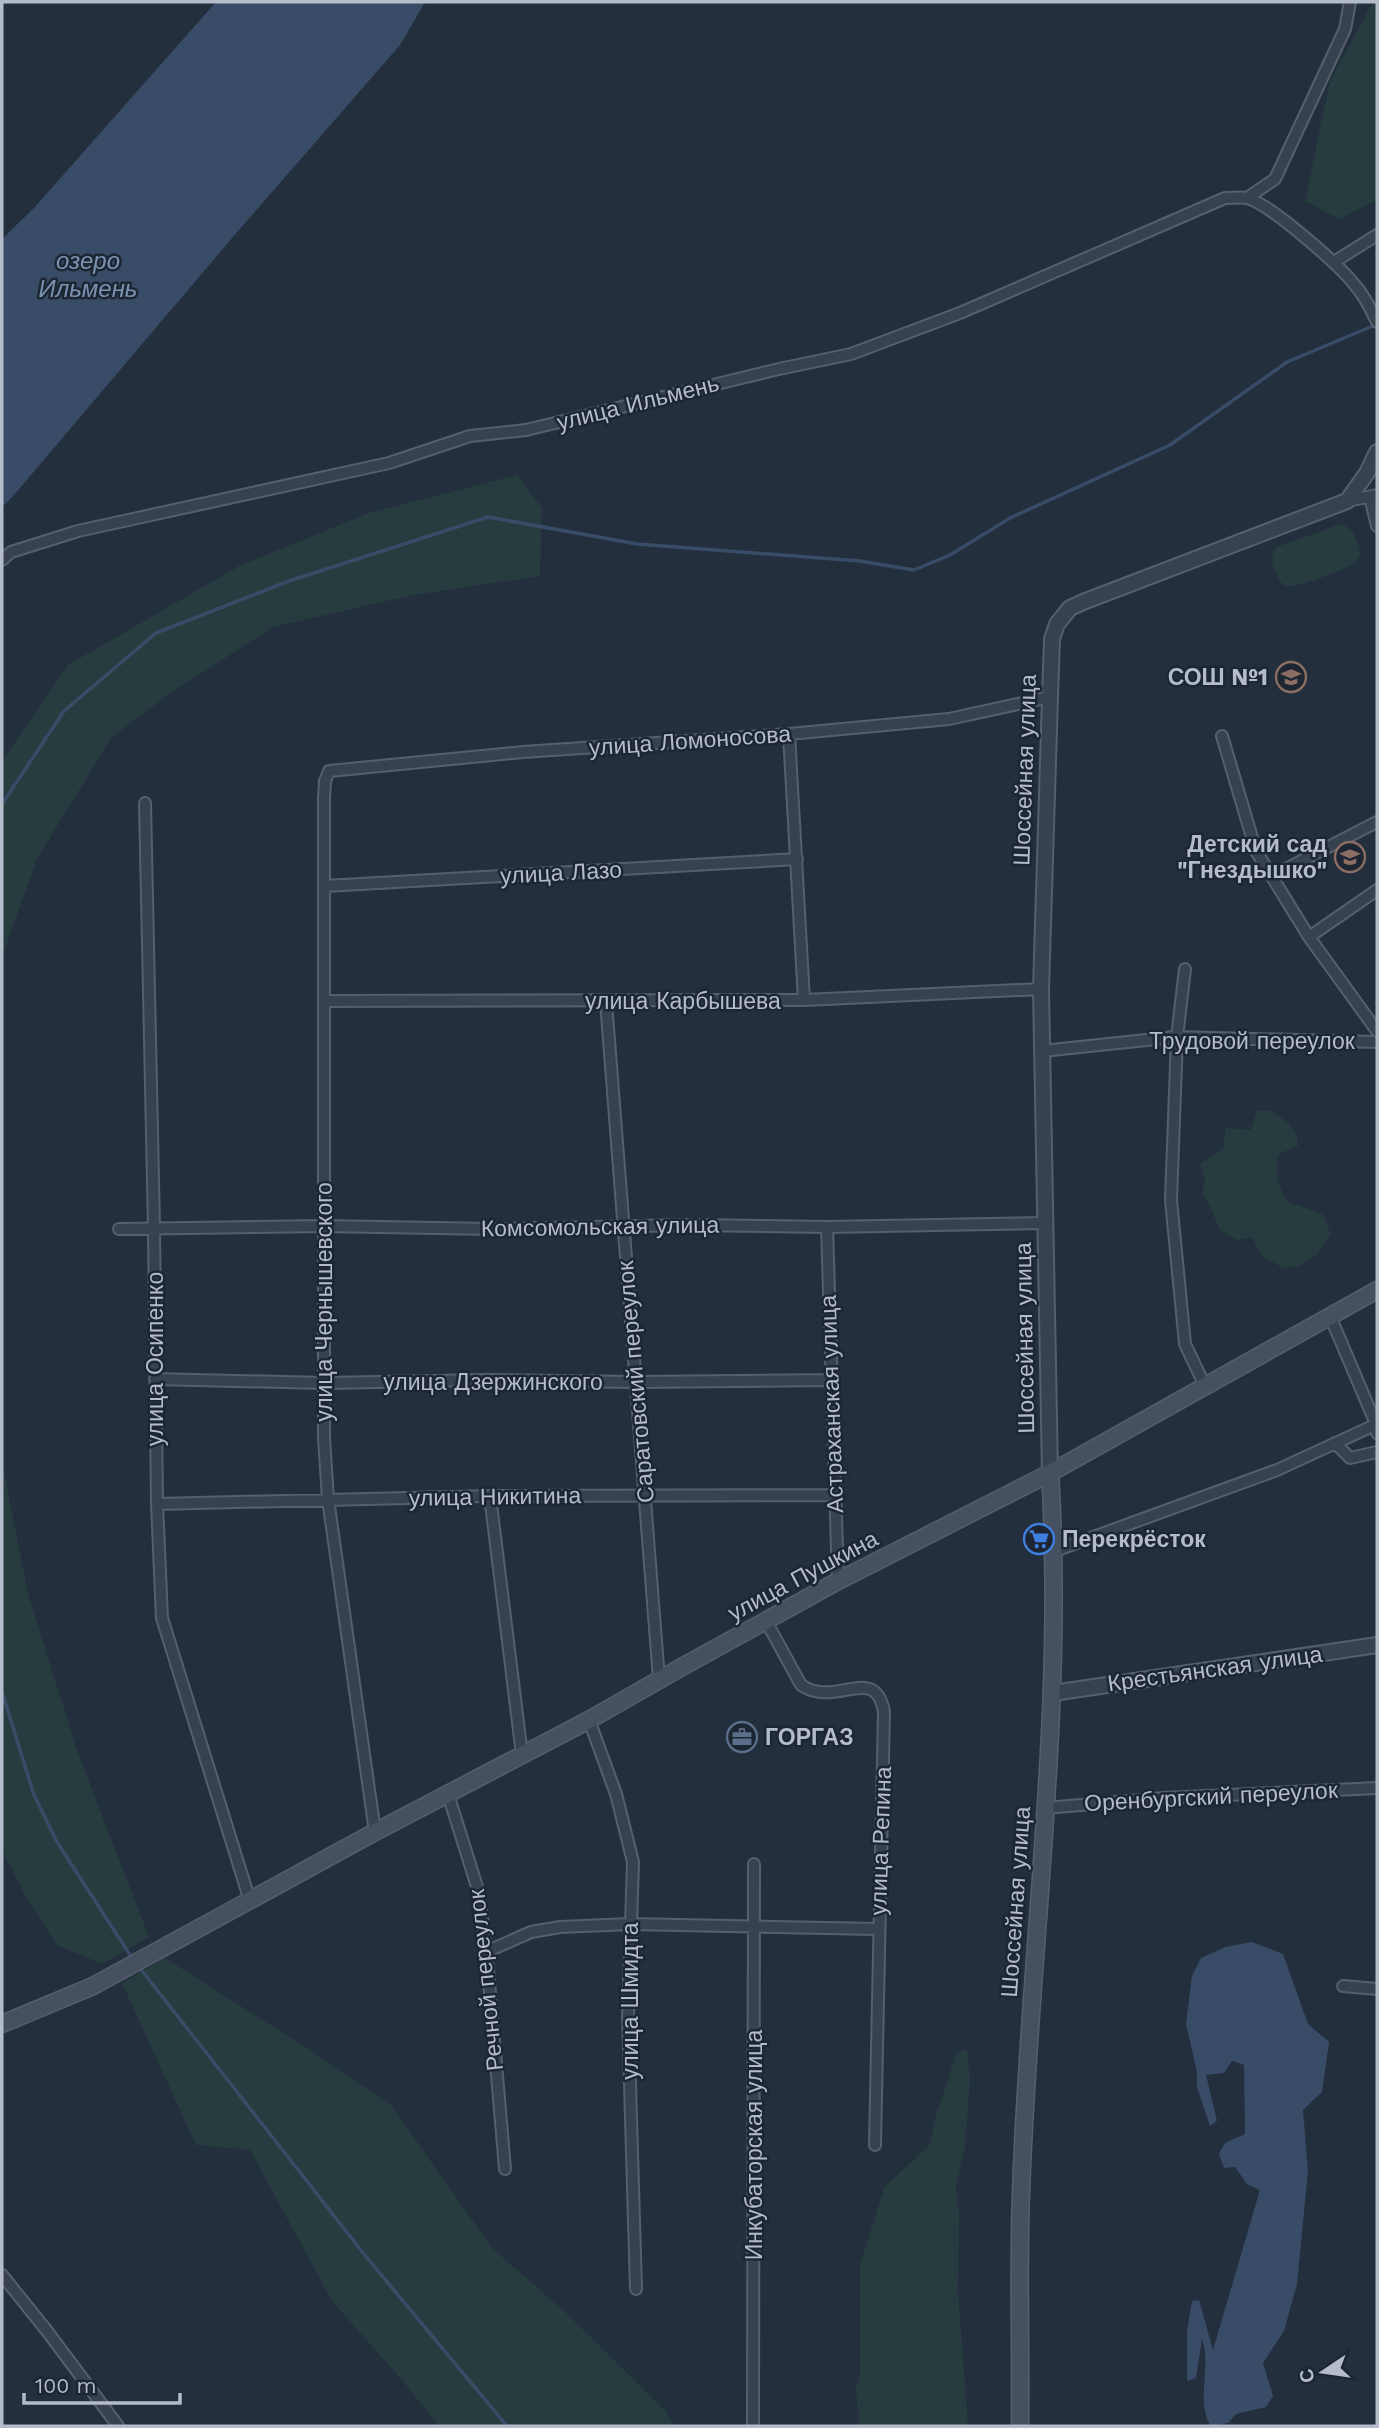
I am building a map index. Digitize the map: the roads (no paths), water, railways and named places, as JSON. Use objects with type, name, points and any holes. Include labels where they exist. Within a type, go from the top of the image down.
[{"type":"main road","name":"улица Пушкина","points":[[2,2024],[93,1986],[375,1832],[589,1720],[838,1581],[1050,1474],[1377,1290]]},
{"type":"main road","name":"Шоссейная улица","points":[[1020,2426],[1021,2194],[1053,1693],[1055,1551],[1050,1474]]},
{"type":"street","name":"улица Ильмень","points":[[6,556],[78,531],[389,463],[470,436],[526,430],[851,354],[960,313],[1225,198],[1247,198],[1275,179],[1345,29],[1350,2]]},
{"type":"street","points":[[1247,198],[1262,205],[1335,262],[1355,285],[1377,321]]},
{"type":"street","points":[[1335,262],[1377,235]]},
{"type":"street","points":[[1347,501],[1367,473],[1377,452]]},
{"type":"street","points":[[1347,501],[1374,496],[1377,526]]},
{"type":"street","name":"Шоссейная улица","points":[[1050,1474],[1041,989],[1052,639],[1057,624],[1070,608],[1347,501]]},
{"type":"street","name":"улица Ломоносова","points":[[329,771],[523,752],[789,734],[949,719],[1049,697]]},
{"type":"street","points":[[789,734],[804,1000]]},
{"type":"street","points":[[1222,736],[1256,851],[1309,937],[1377,1031]]},
{"type":"street","name":"улица Чернышевского","points":[[329,771],[325,781],[324,799],[324,1438],[328,1499],[375,1832]]},
{"type":"street","name":"улица Осипенко","points":[[145,803],[157,1504],[162,1618],[250,1901]]},
{"type":"street","points":[[1272,876],[1377,822]]},
{"type":"street","name":"улица Лазо","points":[[326,887],[797,859]]},
{"type":"street","points":[[1309,937],[1377,890]]},
{"type":"street","points":[[1185,969],[1177,1037],[1171,1200],[1185,1344],[1205,1386]]},
{"type":"street","name":"улица Карбышева","points":[[324,1000],[804,1000],[1041,989]]},
{"type":"street","name":"Саратовский переулок","points":[[606,1002],[659,1679]]},
{"type":"street","name":"Трудовой переулок","points":[[1042,1051],[1177,1037],[1377,1042]]},
{"type":"street","name":"Комсомольская улица","points":[[119,1229],[323,1226],[493,1228],[688,1224],[827,1227],[1045,1223]]},
{"type":"street","name":"Астраханская улица","points":[[827,1227],[838,1581]]},
{"type":"street","points":[[1330,1317],[1377,1424],[1377,1433]]},
{"type":"street","name":"улица Дзержинского","points":[[155,1379],[324,1383],[830,1380]]},
{"type":"street","points":[[1055,1551],[1277,1470],[1377,1424]]},
{"type":"street","points":[[1335,1443],[1350,1458],[1377,1452]]},
{"type":"street","name":"улица Никитина","points":[[157,1504],[490,1496],[834,1495]]},
{"type":"street","points":[[490,1496],[523,1755]]},
{"type":"street","name":"улица Репина","points":[[766,1621],[802,1685],[811,1692],[838,1693],[863,1686],[874,1689],[882,1698],[884,1712],[875,2145]]},
{"type":"street","name":"Крестьянская улица","points":[[1053,1693],[1377,1645]]},
{"type":"street","name":"улица Шмидта","points":[[589,1720],[616,1794],[633,1861],[628,2016],[636,2289]]},
{"type":"street","name":"Оренбургский переулок","points":[[1045,1808],[1164,1798],[1377,1788]]},
{"type":"street","name":"Речной переулок","points":[[448,1794],[478,1890],[505,2169]]},
{"type":"street","name":"Инкубаторская улица","points":[[753,2426],[754,1864]]},
{"type":"street","points":[[486,1952],[531,1932],[560,1927],[630,1924],[878,1929]]},
{"type":"street","points":[[1343,1986],[1377,1989]]},
{"type":"street","points":[[2,2275],[118,2426]]},
{"type":"water","name":"озеро Ильмень","points":[[216,2],[425,2],[400,45],[2,507],[2,239],[34,208]]},
{"type":"water","points":[[1252,1942],[1283,1954],[1308,2024],[1329,2042],[1322,2092],[1303,2110],[1308,2171],[1297,2284],[1284,2331],[1263,2363],[1273,2396],[1266,2407],[1236,2414],[1228,2423],[1211,2426],[1204,2406],[1205,2350],[1202,2339],[1196,2378],[1187,2381],[1187,2331],[1192,2301],[1199,2300],[1213,2350],[1260,2190],[1247,2184],[1235,2167],[1224,2168],[1219,2154],[1225,2143],[1245,2134],[1244,2065],[1232,2061],[1224,2073],[1206,2075],[1217,2121],[1210,2126],[1197,2087],[1197,2072],[1186,2024],[1192,1976],[1201,1958],[1225,1947]]},
{"type":"waterway","points":[[2,804],[64,711],[156,633],[289,581],[488,517],[637,544],[860,561],[914,570],[950,555],[1010,518],[1170,445],[1287,362],[1375,325]]},
{"type":"waterway","points":[[2,1692],[34,1795],[57,1842],[132,1958]]},
{"type":"waterway","points":[[139,1967],[364,2254],[507,2426]]},
{"type":"place","name":"СОШ №1","points":[[1291,677]]},
{"type":"place","name":"Детский сад \"Гнездышко\"","points":[[1350,857]]},
{"type":"place","name":"Перекрёсток","points":[[1039,1539]]},
{"type":"place","name":"ГОРГАЗ","points":[[742,1737]]}]
